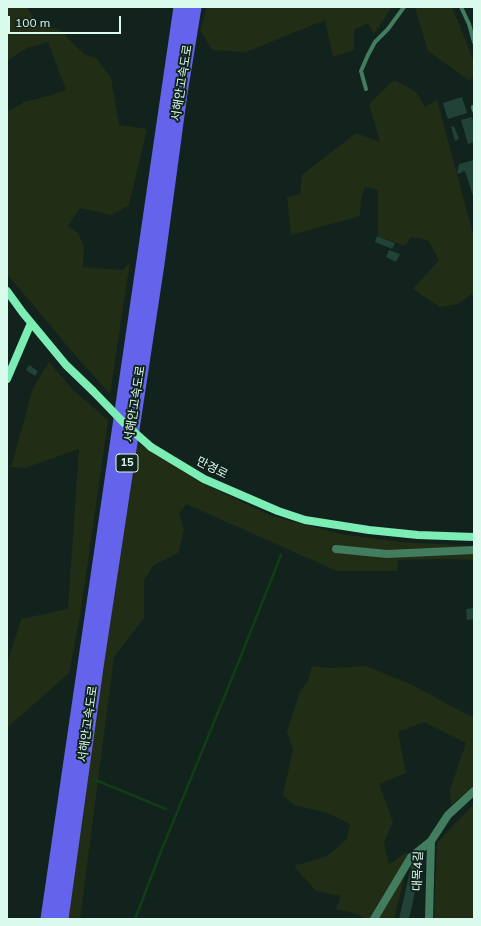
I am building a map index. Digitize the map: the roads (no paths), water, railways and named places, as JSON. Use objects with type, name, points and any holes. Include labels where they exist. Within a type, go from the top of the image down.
[{"type":"highway","name":"서해안고속도로","points":[[48,919],[181,7]]},
{"type":"highway","name":"서해안고속도로","points":[[61,919],[180,93],[194,7]]},
{"type":"highway","points":[[190,34],[198,7]]},
{"type":"street","name":"만경로","points":[[7,291],[22,313],[66,365],[150,448],[204,479],[278,511],[305,520],[369,530],[474,537]]},
{"type":"street","points":[[7,379],[31,323]]},
{"type":"street","points":[[336,549],[386,554],[474,550]]},
{"type":"street","name":"대목4길","points":[[429,919],[431,840],[448,815],[474,792]]},
{"type":"street","points":[[374,919],[411,857],[431,840]]},
{"type":"lane","points":[[366,88],[361,71],[368,55],[376,42],[388,29],[404,7]]},
{"type":"lane","points":[[461,7],[469,24],[474,42]]},
{"type":"lane","points":[[474,107],[474,111]]},
{"type":"waterway","points":[[135,919],[281,555]]},
{"type":"waterway","points":[[93,779],[166,809]]}]
